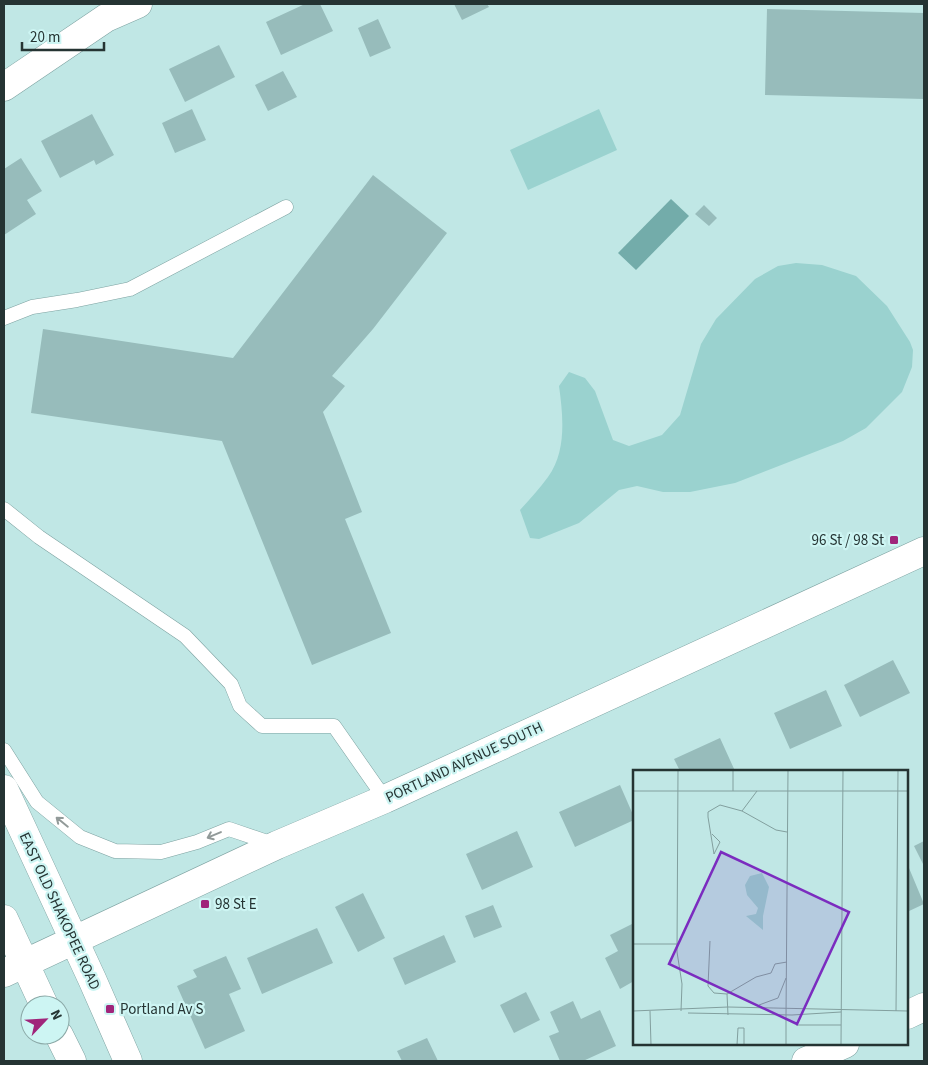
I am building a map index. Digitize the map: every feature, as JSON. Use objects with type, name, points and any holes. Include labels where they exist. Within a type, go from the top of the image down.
[{"type":"main road","points":[[4,87],[106,18],[138,4]]},
{"type":"main road","name":"PORTLAND AVENUE SOUTH","points":[[14,969],[277,845],[385,799],[924,551]]},
{"type":"main road","name":"EAST OLD SHAKOPEE ROAD","points":[[4,789],[128,1061]]},
{"type":"main road","points":[[4,918],[14,969],[36,995]]},
{"type":"main road","points":[[908,1015],[924,1007]]},
{"type":"main road","points":[[64,1045],[72,1061]]},
{"type":"main road","points":[[806,1061],[843,1045]]},
{"type":"lane","points":[[4,318],[32,306],[77,300],[130,289],[286,207]]},
{"type":"lane","points":[[4,509],[39,537],[185,636],[231,684],[240,706],[262,726],[334,726],[385,799]]},
{"type":"lane","points":[[4,750],[37,802],[80,837],[116,851],[160,852],[197,842],[229,829],[277,845]]},
{"type":"shaded area","points":[[599,109],[617,150],[528,190],[510,150]]},
{"type":"shaded area","points":[[671,199],[689,216],[636,270],[618,253]]},
{"type":"shaded area","points":[[796,263],[822,265],[856,276],[887,306],[913,350],[912,367],[902,392],[866,428],[843,441],[735,483],[690,492],[663,492],[637,486],[619,490],[579,523],[539,539],[530,538],[520,510],[548,477],[558,456],[562,433],[562,409],[559,386],[569,372],[585,378],[595,391],[613,440],[629,446],[662,435],[680,415],[701,344],[716,319],[755,279],[778,266]]},
{"type":"building","points":[[305,4],[320,4],[333,31],[281,55],[266,22]]},
{"type":"building","points":[[454,4],[487,4],[489,7],[462,20]]},
{"type":"building","points":[[767,9],[924,13],[924,99],[765,95]]},
{"type":"building","points":[[378,19],[391,48],[370,57],[358,28]]},
{"type":"building","points":[[219,45],[235,77],[185,102],[169,69]]},
{"type":"building","points":[[283,71],[297,97],[268,111],[255,85]]},
{"type":"building","points":[[192,109],[206,140],[175,153],[162,123]]},
{"type":"building","points":[[92,114],[114,155],[96,165],[94,160],[60,178],[41,141]]},
{"type":"building","points":[[21,158],[42,191],[27,200],[36,214],[4,235],[4,169]]},
{"type":"building","points":[[373,175],[447,233],[373,329],[332,376],[345,386],[323,412],[362,512],[345,519],[391,633],[312,665],[222,441],[31,413],[43,329],[233,358]]},
{"type":"building","points":[[704,205],[717,218],[709,226],[695,214]]},
{"type":"building","points":[[893,660],[910,693],[860,717],[844,685]]},
{"type":"building","points":[[826,690],[842,726],[790,749],[774,713]]},
{"type":"building","points":[[720,738],[735,770],[680,770],[674,759]]},
{"type":"building","points":[[620,785],[633,815],[633,820],[575,847],[559,812]]},
{"type":"building","points":[[517,831],[533,867],[482,890],[466,854]]},
{"type":"building","points":[[924,841],[924,866],[914,846]]},
{"type":"building","points":[[908,868],[924,904],[908,912]]},
{"type":"building","points":[[363,893],[385,938],[358,952],[335,907]]},
{"type":"building","points":[[493,905],[502,927],[474,938],[465,916]]},
{"type":"building","points":[[633,924],[633,982],[620,989],[605,958],[618,951],[610,935]]},
{"type":"building","points":[[317,928],[333,963],[262,994],[247,958]]},
{"type":"building","points":[[444,935],[456,962],[405,985],[393,958]]},
{"type":"building","points":[[226,956],[241,989],[229,994],[245,1031],[205,1049],[177,986],[197,977],[193,970]]},
{"type":"building","points":[[526,992],[540,1020],[514,1033],[500,1005]]},
{"type":"building","points":[[573,1001],[581,1019],[600,1010],[616,1046],[583,1061],[560,1061],[549,1036],[559,1032],[550,1012]]},
{"type":"building","points":[[427,1038],[438,1061],[402,1061],[397,1051]]},
{"type":"place","name":"96 St / 98 St","points":[[894,540]]},
{"type":"place","name":"98 St E","points":[[205,904]]},
{"type":"place","name":"Portland Av S","points":[[110,1009]]}]
